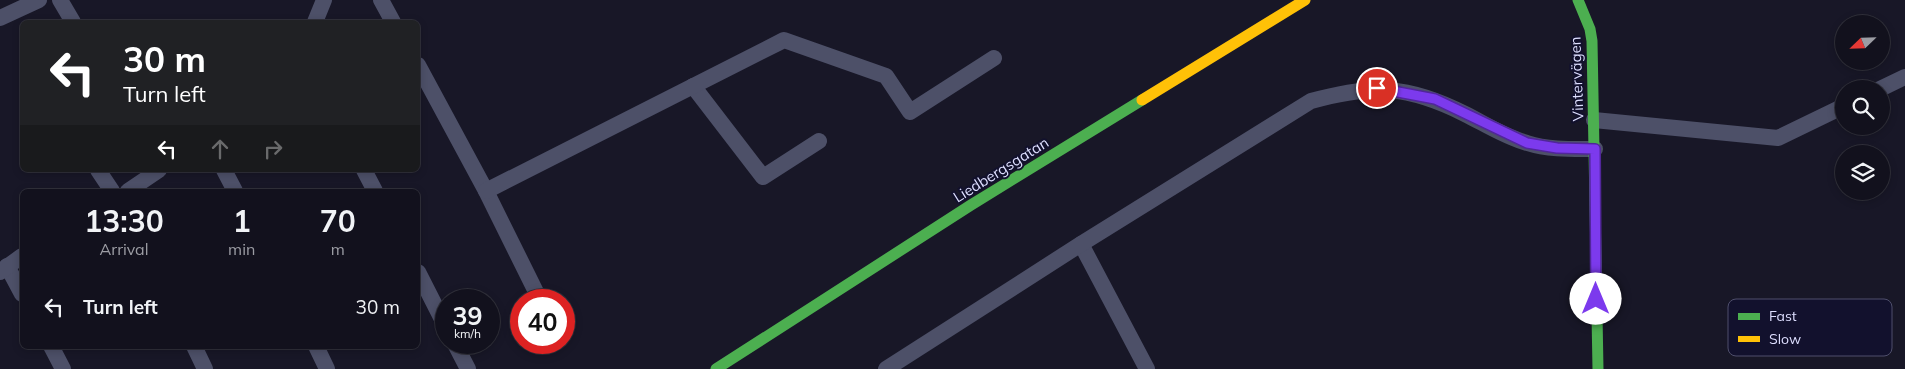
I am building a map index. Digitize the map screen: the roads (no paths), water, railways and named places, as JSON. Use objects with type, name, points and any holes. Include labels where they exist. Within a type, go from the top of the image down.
[{"type":"street","name":"Liedbergsgatan","points":[[716,369],[971,205],[1305,0]]},
{"type":"street","name":"Vintervägen","points":[[1578,0],[1590,29],[1592,41],[1598,369]]},
{"type":"lane","points":[[0,18],[39,0]]},
{"type":"lane","points":[[60,0],[72,20]]},
{"type":"lane","points":[[316,20],[324,0]]},
{"type":"lane","points":[[381,0],[392,20]]},
{"type":"lane","points":[[486,192],[784,40],[886,76],[910,112],[994,58]]},
{"type":"lane","points":[[420,70],[486,192],[534,289]]},
{"type":"lane","points":[[1890,84],[1905,76]]},
{"type":"lane","points":[[693,86],[763,177],[819,141]]},
{"type":"lane","points":[[886,369],[1080,244],[1311,102],[1342,92],[1377,88],[1435,99],[1527,143],[1557,148],[1595,149]]},
{"type":"lane","points":[[1594,120],[1778,138],[1835,110]]},
{"type":"lane","points":[[99,172],[111,189]]},
{"type":"lane","points":[[131,189],[156,172]]},
{"type":"lane","points":[[225,172],[234,189]]},
{"type":"lane","points":[[365,172],[374,189]]},
{"type":"lane","points":[[1080,244],[1147,369]]},
{"type":"lane","points":[[20,257],[4,269],[20,291]]},
{"type":"lane","points":[[420,276],[435,305]]},
{"type":"lane","points":[[52,349],[63,369]]},
{"type":"lane","points":[[195,349],[205,369]]},
{"type":"lane","points":[[317,349],[327,369]]},
{"type":"lane","points":[[460,354],[468,369]]}]
